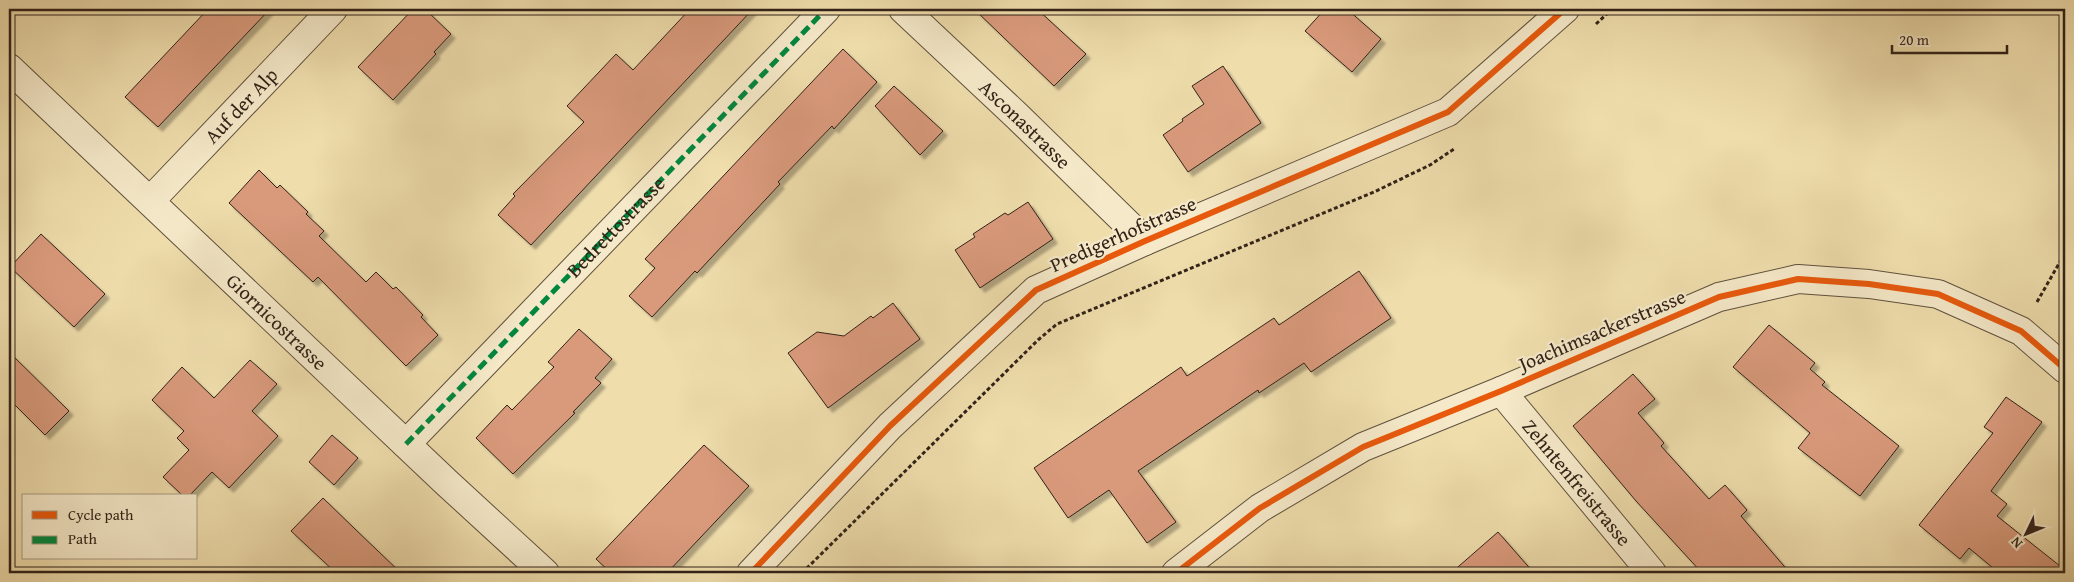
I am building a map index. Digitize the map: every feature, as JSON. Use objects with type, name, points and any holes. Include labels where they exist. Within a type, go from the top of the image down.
[{"type":"street","name":"Auf der Alp","points":[[150,201],[333,9]]},
{"type":"street","name":"Bedrettostrasse","points":[[406,444],[826,9]]},
{"type":"street","name":"Asconastrasse","points":[[903,9],[1017,116],[1144,241]]},
{"type":"street","name":"Predigerhofstrasse","points":[[751,573],[890,426],[1036,290],[1144,241],[1448,112],[1565,9]]},
{"type":"street","name":"Giornicostrasse","points":[[9,68],[545,573]]},
{"type":"street","name":"Joachimsackerstrasse","points":[[1176,573],[1260,508],[1363,447],[1501,391],[1719,297],[1798,279],[1869,284],[1938,294],[2021,331],[2065,369]]},
{"type":"street","name":"Zehntenfreistrasse","points":[[1501,391],[1649,572]]},
{"type":"path","points":[[1591,28],[1612,9]]},
{"type":"path","points":[[802,573],[1038,340],[1057,324],[1374,192],[1430,165],[1455,149]]},
{"type":"path","points":[[2021,331],[2065,253]]},
{"type":"building","points":[[208,9],[270,9],[158,127],[125,97]]},
{"type":"building","points":[[413,9],[425,9],[451,34],[434,52],[436,54],[393,100],[358,67]]},
{"type":"building","points":[[690,9],[753,9],[531,245],[498,215],[515,196],[513,194],[584,122],[567,106],[616,54],[633,70]]},
{"type":"building","points":[[974,9],[1037,9],[1086,54],[1054,86]]},
{"type":"building","points":[[1325,9],[1347,9],[1381,39],[1352,72],[1305,31]]},
{"type":"building","points":[[843,49],[877,82],[834,129],[832,126],[778,182],[780,184],[697,273],[695,271],[652,317],[629,296],[655,268],[645,259]]},
{"type":"building","points":[[1223,66],[1261,123],[1188,172],[1163,135],[1204,104],[1192,86]]},
{"type":"building","points":[[894,86],[943,131],[920,155],[875,106]]},
{"type":"building","points":[[259,170],[277,188],[280,185],[308,212],[306,214],[324,231],[319,236],[366,282],[376,272],[393,289],[396,287],[423,315],[421,317],[438,335],[406,366],[318,277],[313,282],[229,203]]},
{"type":"building","points":[[1028,202],[1053,239],[980,288],[955,250],[975,237],[973,234],[1005,213],[1008,215]]},
{"type":"building","points":[[41,234],[105,294],[74,327],[10,267]]},
{"type":"building","points":[[1359,271],[1391,318],[1311,372],[1304,363],[1259,393],[1258,390],[1138,471],[1176,522],[1147,543],[1109,490],[1068,518],[1034,468],[1181,367],[1187,376],[1274,318],[1279,325]]},
{"type":"building","points":[[893,303],[920,339],[828,408],[788,353],[817,332],[844,336],[871,316],[873,318]]},
{"type":"building","points":[[1769,325],[1815,363],[1810,369],[1825,382],[1822,385],[1899,446],[1860,496],[1798,448],[1810,433],[1733,367]]},
{"type":"building","points":[[579,329],[612,359],[595,378],[601,383],[573,412],[575,413],[513,474],[476,438],[507,405],[512,410],[554,367],[548,362]]},
{"type":"building","points":[[9,352],[69,411],[45,435],[9,399]]},
{"type":"building","points":[[250,360],[277,384],[252,411],[278,436],[229,488],[212,472],[191,494],[181,494],[163,477],[189,450],[177,438],[184,431],[152,400],[182,367],[214,398]]},
{"type":"building","points":[[1633,374],[1655,399],[1638,413],[1664,443],[1661,446],[1709,499],[1725,485],[1747,510],[1741,516],[1790,573],[1702,573],[1636,501],[1573,426]]},
{"type":"building","points":[[2006,397],[2042,422],[1991,491],[2007,504],[1997,516],[2065,570],[2065,573],[1999,573],[1969,548],[1960,559],[1919,525],[1993,433],[1984,427]]},
{"type":"building","points":[[332,435],[358,458],[334,485],[309,462]]},
{"type":"building","points":[[704,445],[749,486],[667,573],[611,573],[596,559]]},
{"type":"building","points":[[323,498],[401,573],[336,573],[291,531]]},
{"type":"building","points":[[1498,532],[1534,573],[1451,573]]},
{"type":"marked path","points":[[406,444],[826,9]]},
{"type":"cycle path","points":[[751,573],[890,426],[1036,290],[1145,241],[1448,112],[1565,9]]},
{"type":"cycle path","points":[[1176,573],[1260,508],[1363,447],[1501,391],[1719,297],[1798,279],[1869,284],[1938,294],[2021,331],[2065,369]]}]
